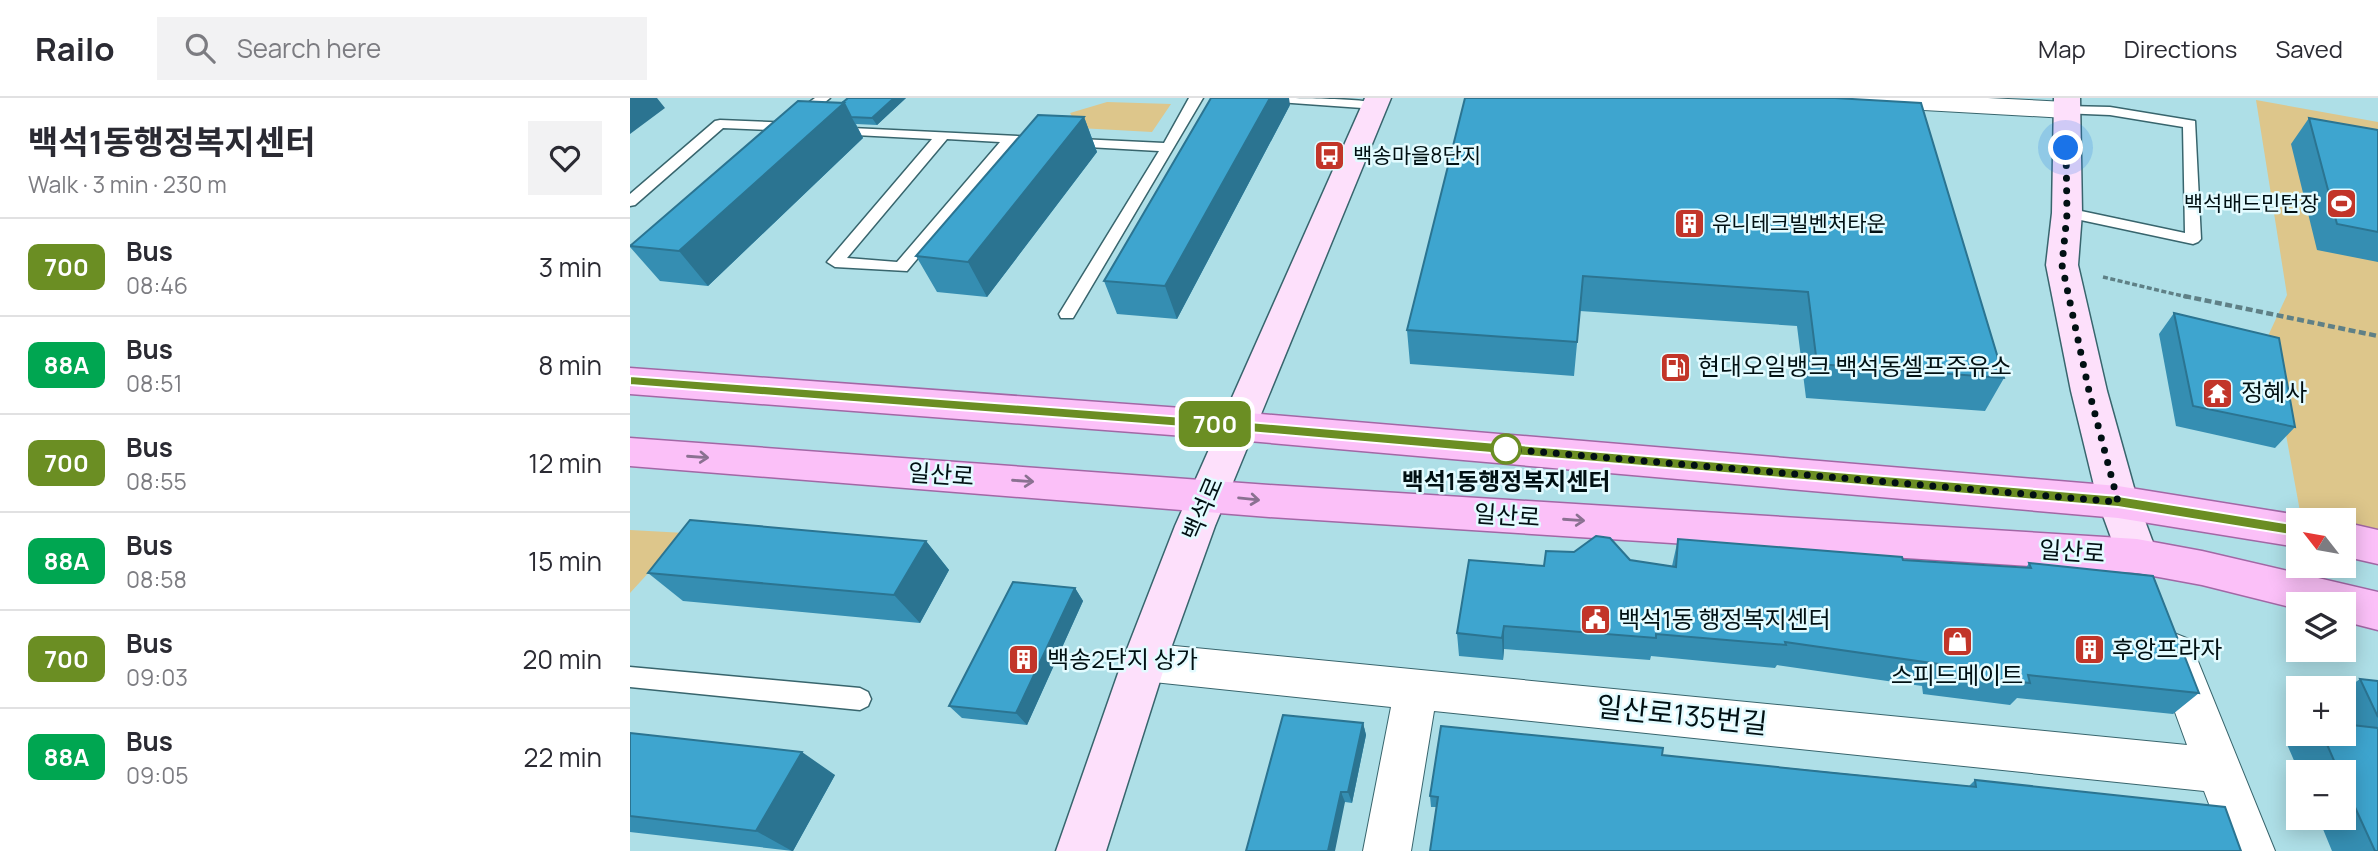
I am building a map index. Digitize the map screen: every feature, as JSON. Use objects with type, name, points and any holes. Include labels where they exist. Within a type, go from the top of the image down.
[{"type":"main road","name":"백석로","points":[[1080,851],[1144,662],[1195,526],[1377,101]]},
{"type":"main road","points":[[2066,104],[2067,214],[2062,265],[2089,391],[2118,502],[2137,556]]},
{"type":"main road","points":[[630,381],[1237,426],[2118,502],[2286,529]]},
{"type":"main road","name":"일산로","points":[[630,452],[1210,495],[2137,556],[2202,568],[2378,611]]},
{"type":"main road","points":[[2356,542],[2378,547]]},
{"type":"street","points":[[1853,98],[2066,104]]},
{"type":"street","points":[[2137,556],[2251,851]]},
{"type":"street","name":"일산로135번길","points":[[1144,662],[2219,770]]},
{"type":"street","points":[[1387,851],[1416,688]]},
{"type":"lane","points":[[764,145],[823,98]]},
{"type":"lane","points":[[1068,314],[1196,98]]},
{"type":"lane","points":[[1278,98],[1377,101]]},
{"type":"lane","points":[[2066,104],[2190,124],[2193,239],[2067,214]]},
{"type":"lane","points":[[630,202],[720,124],[1168,147]]},
{"type":"lane","points":[[943,135],[835,262],[901,267],[1010,139]]},
{"type":"lane","points":[[630,677],[859,699]]},
{"type":"path","points":[[2103,277],[2256,313],[2378,336]]},
{"type":"shaded area","points":[[2256,100],[2378,122],[2378,538],[2356,532],[2356,508],[2299,508],[2268,336],[2287,295]]},
{"type":"shaded area","points":[[1107,102],[1171,104],[1152,132],[1079,128],[1070,113]]},
{"type":"shaded area","points":[[630,530],[685,533],[630,593]]},
{"type":"building","points":[[848,98],[894,98],[872,118],[851,117],[842,103]]},
{"type":"building","points":[[1211,98],[1270,98],[1165,286],[1104,281]]},
{"type":"building","name":"유니테크빌벤처타운","points":[[1465,98],[1835,98],[1921,103],[2004,378],[1817,364],[1808,292],[1583,276],[1577,342],[1407,330]]},
{"type":"building","points":[[798,101],[844,103],[679,251],[630,246]]},
{"type":"building","points":[[1038,115],[1084,117],[968,262],[916,256]]},
{"type":"building","points":[[2309,118],[2378,130],[2378,232],[2337,224]]},
{"type":"building","points":[[2174,313],[2279,338],[2295,427],[2193,406]]},
{"type":"building","points":[[690,520],[926,541],[894,595],[648,573]]},
{"type":"building","points":[[1596,536],[1610,538],[1630,560],[1676,567],[1678,539],[1902,557],[1903,560],[2031,568],[2029,563],[2153,576],[2199,693],[2028,675],[2030,683],[1939,672],[1938,664],[1785,642],[1786,645],[1656,634],[1656,638],[1504,626],[1502,638],[1457,633],[1469,560],[1544,566],[1546,551],[1574,552]]},
{"type":"building","name":"백송2단지 상가","points":[[1013,582],[1075,588],[1016,713],[949,706]]},
{"type":"building","points":[[2360,679],[2378,681],[2378,717]]},
{"type":"building","points":[[1283,715],[1363,723],[1348,792],[1341,792],[1328,851],[1246,851]]},
{"type":"building","points":[[2356,725],[2378,728],[2378,851],[2375,851],[2356,809],[2356,760],[2334,760],[2328,746],[2356,746]]},
{"type":"building","points":[[1441,726],[1663,748],[1662,755],[1834,773],[1976,787],[1975,780],[2225,807],[2241,851],[1430,851],[1438,797],[1430,796]]},
{"type":"building","points":[[630,733],[802,752],[756,831],[630,816]]},
{"type":"bus line","name":"700","points":[[630,381],[1237,426],[2118,502],[2286,529]]},
{"type":"place","name":"백송마을8단지","points":[[1330,156]]},
{"type":"place","name":"백석배드민턴장","points":[[2342,204]]},
{"type":"place","name":"유니테크빌벤처타운","points":[[1689,224]]},
{"type":"place","name":"현대오일뱅크 백석동셀프주유소","points":[[1675,367]]},
{"type":"place","name":"정혜사","points":[[2218,393]]},
{"type":"place","name":"백석1동행정복지센터","points":[[1506,449]]},
{"type":"place","name":"백석1동 행정복지센터","points":[[1595,620]]},
{"type":"place","name":"스피드메이트","points":[[1957,642]]},
{"type":"place","name":"후앙프라자","points":[[2089,650]]},
{"type":"place","name":"백송2단지 상가","points":[[1024,660]]},
{"type":"route","points":[[1506,449],[2118,502],[2089,391],[2062,265],[2067,214],[2066,148]]}]
